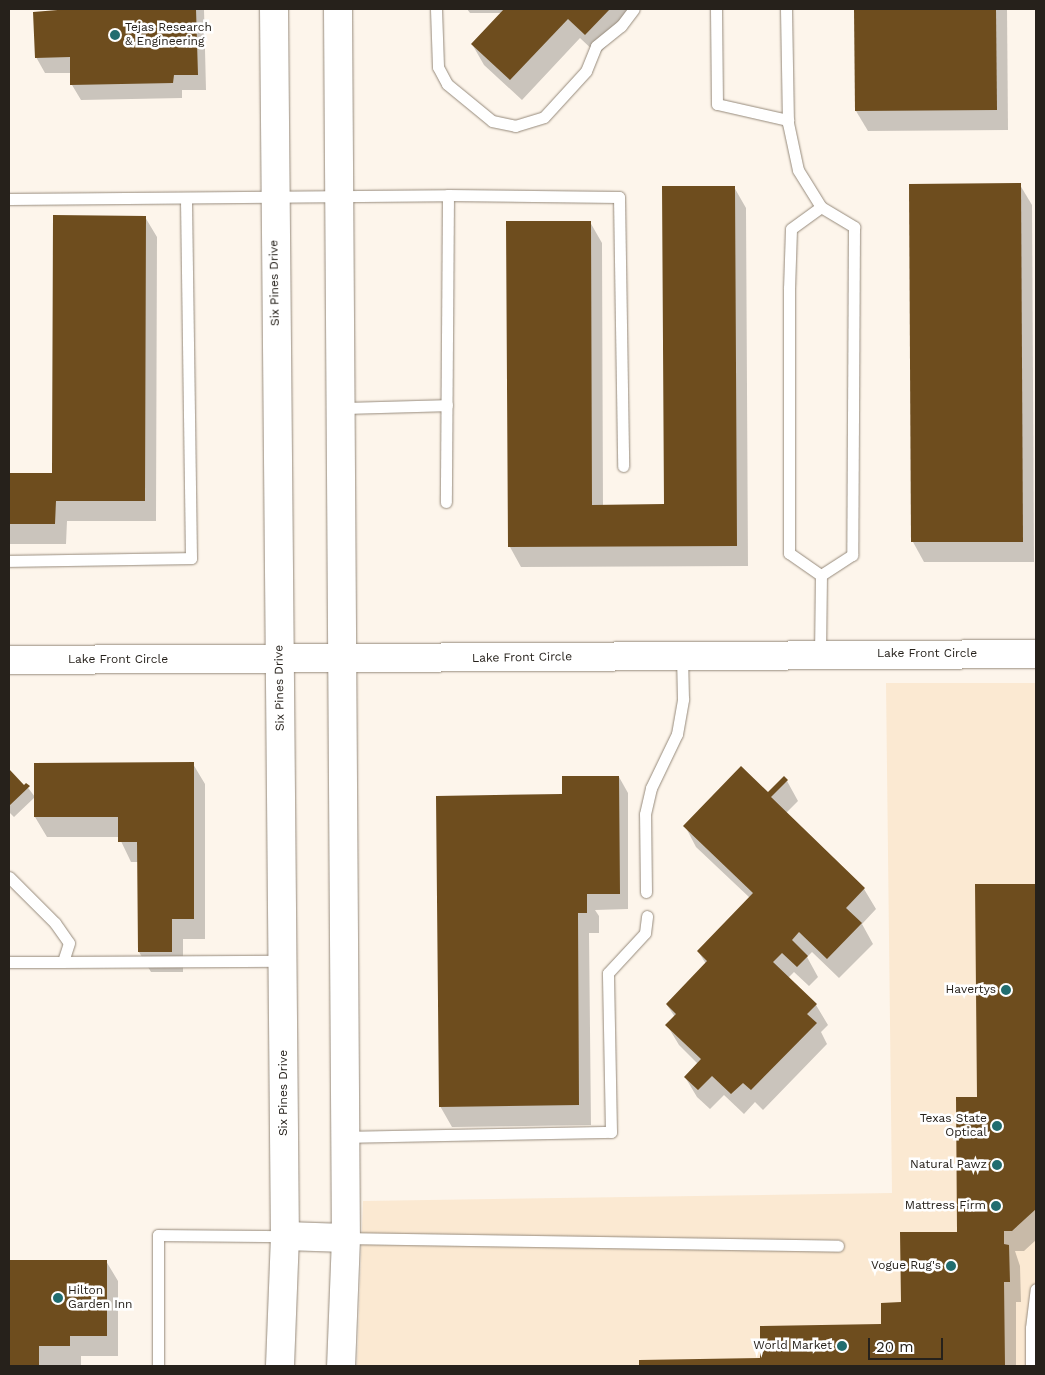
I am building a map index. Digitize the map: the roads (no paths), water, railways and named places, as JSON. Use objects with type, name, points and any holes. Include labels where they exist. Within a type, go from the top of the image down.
[{"type":"street","name":"Six Pines Drive","points":[[274,9],[273,197],[280,660],[285,1236],[280,1366]]},
{"type":"street","points":[[338,9],[340,660],[346,1238],[341,1366]]},
{"type":"street","name":"Lake Front Circle","points":[[9,660],[340,660],[682,655],[1036,654]]},
{"type":"street","points":[[285,1236],[346,1238]]},
{"type":"lane","points":[[436,9],[438,67],[447,84],[492,121],[515,126],[544,118],[586,71],[596,46],[621,26],[634,9]]},
{"type":"lane","points":[[716,9],[717,104],[788,120]]},
{"type":"lane","points":[[786,9],[788,120],[798,170],[821,207],[854,227],[852,555],[821,575]]},
{"type":"lane","points":[[446,502],[448,195]]},
{"type":"lane","points":[[9,199],[448,195],[619,197],[623,466]]},
{"type":"lane","points":[[9,561],[191,558],[186,198]]},
{"type":"lane","points":[[821,207],[791,229],[789,288],[790,553],[821,575]]},
{"type":"lane","points":[[340,408],[447,405]]},
{"type":"lane","points":[[820,655],[821,575]]},
{"type":"lane","points":[[646,892],[645,814],[651,788],[677,734],[683,699],[682,655]]},
{"type":"lane","points":[[9,877],[55,923],[69,943],[64,962]]},
{"type":"lane","points":[[345,1137],[611,1132],[608,973],[645,933],[647,916]]},
{"type":"lane","points":[[9,962],[282,961]]},
{"type":"lane","points":[[158,1366],[158,1235],[285,1236]]},
{"type":"lane","points":[[346,1238],[838,1246]]},
{"type":"lane","points":[[1032,1366],[1031,1328],[1036,1289]]},
{"type":"place","name":"Tejas Research & Engineering","points":[[115,35]]},
{"type":"place","name":"Havertys","points":[[1006,990]]},
{"type":"place","name":"Texas State Optical","points":[[997,1126]]},
{"type":"place","name":"Natural Pawz","points":[[997,1165]]},
{"type":"place","name":"Mattress Firm","points":[[996,1206]]},
{"type":"place","name":"Vogue Rug's","points":[[951,1266]]},
{"type":"place","name":"Hilton Garden Inn","points":[[58,1298]]},
{"type":"place","name":"World Market","points":[[842,1346]]}]
